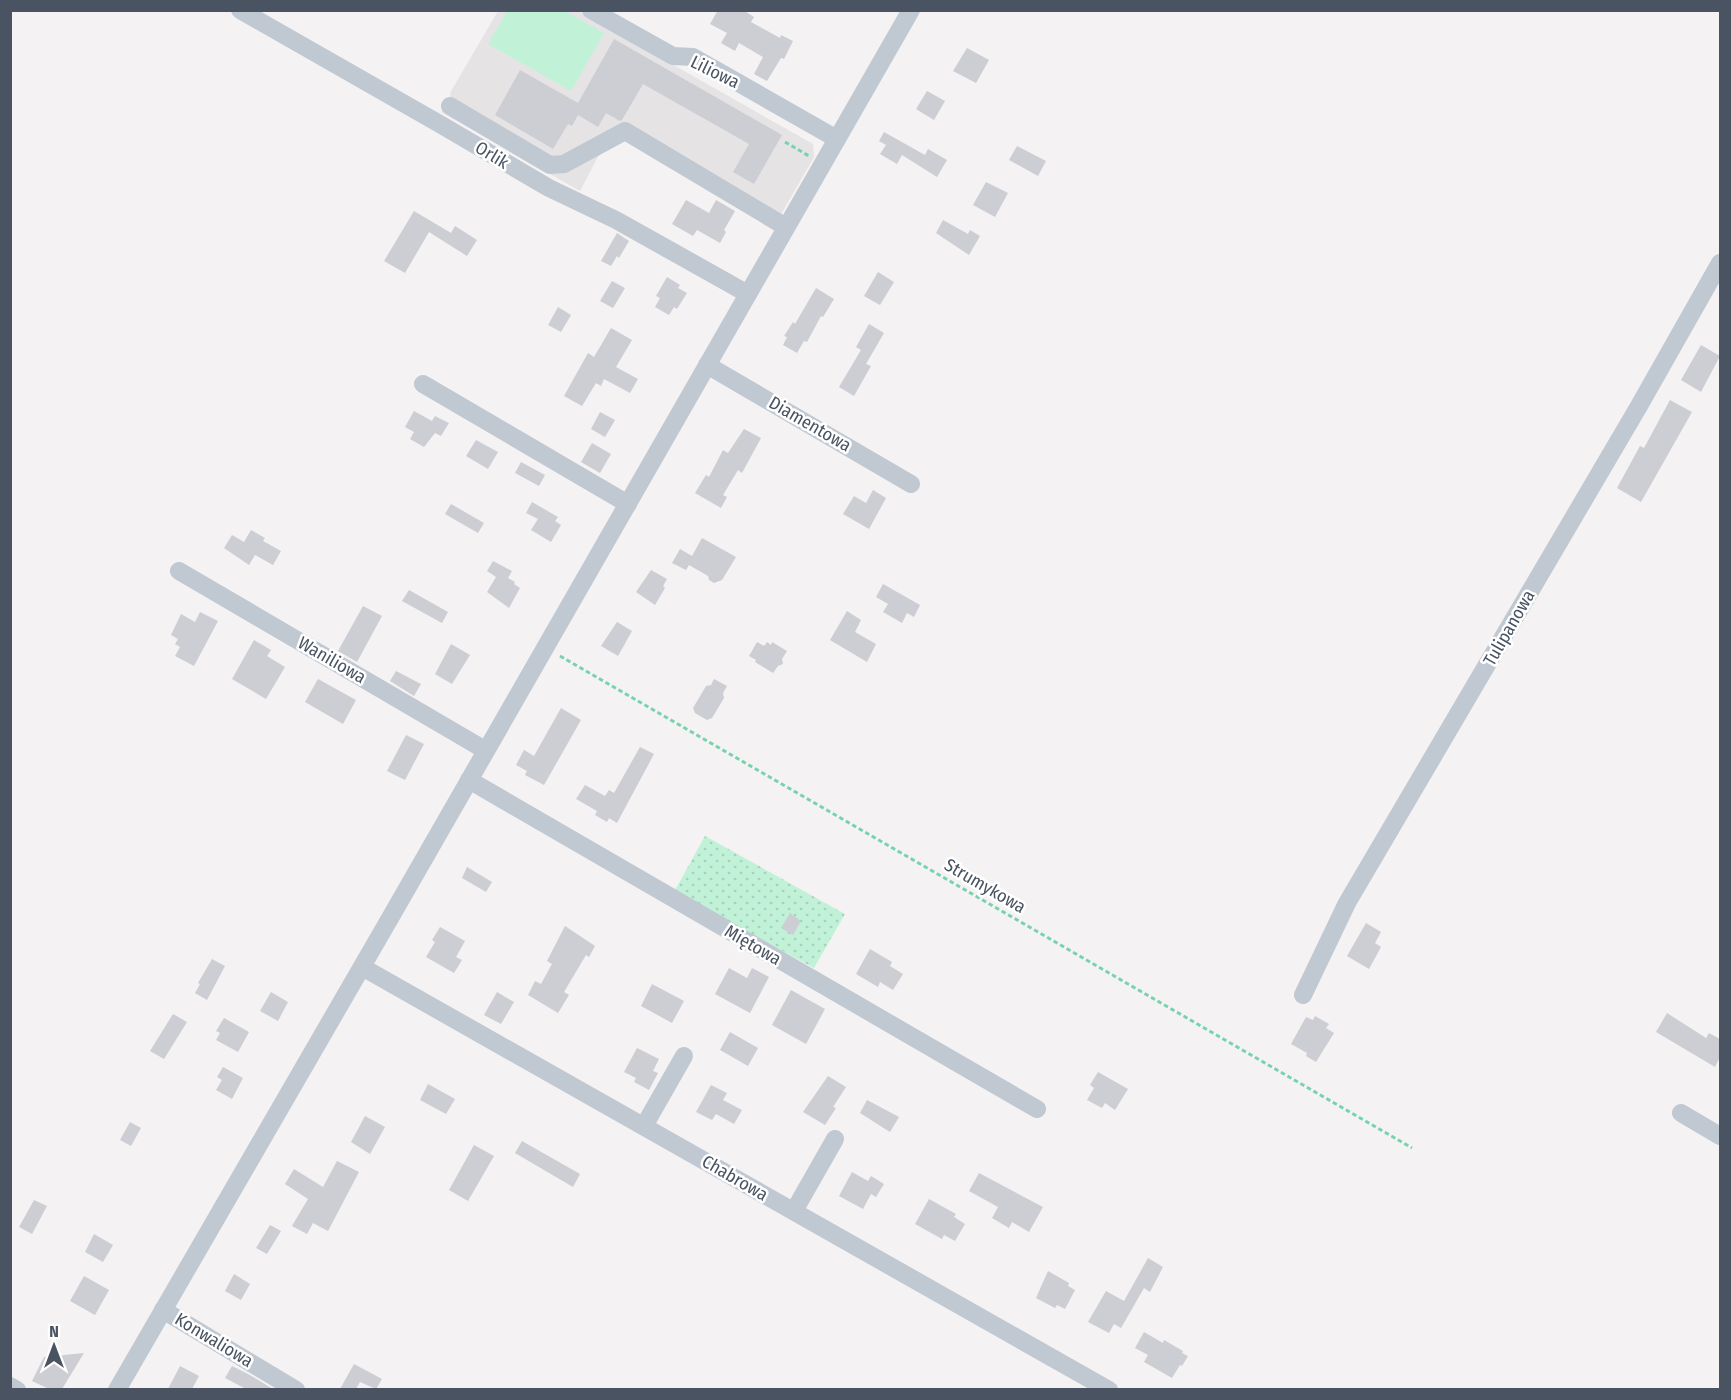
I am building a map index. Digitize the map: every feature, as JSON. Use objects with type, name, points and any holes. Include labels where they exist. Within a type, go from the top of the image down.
[{"type":"street","name":"Orlik","points":[[240,10],[549,188],[616,220],[748,294]]},
{"type":"street","name":"Liliowa","points":[[591,10],[673,56],[693,57],[837,139]]},
{"type":"street","points":[[117,1389],[911,10]]},
{"type":"street","points":[[450,106],[550,165],[564,164],[626,131],[786,227]]},
{"type":"street","name":"Tulipanowa","points":[[1303,995],[1347,903],[1640,406],[1720,263]]},
{"type":"street","name":"Diamentowa","points":[[707,365],[911,484]]},
{"type":"street","points":[[423,384],[628,504]]},
{"type":"street","name":"Waniliowa","points":[[179,571],[485,750]]},
{"type":"street","name":"Miętowa","points":[[469,780],[1037,1109]]},
{"type":"street","name":"Chabrowa","points":[[362,967],[1109,1389]]},
{"type":"street","points":[[644,1126],[684,1056]]},
{"type":"street","points":[[1681,1113],[1720,1136]]},
{"type":"street","points":[[794,1211],[835,1139]]},
{"type":"street","name":"Konwaliowa","points":[[163,1310],[296,1389]]},
{"type":"street","points":[[10,1386],[17,1389]]},
{"type":"path","points":[[785,142],[815,160]]},
{"type":"path","name":"Strumykowa","points":[[545,647],[1412,1148]]},
{"type":"shaded area","points":[[498,11],[578,11],[813,144],[814,157],[776,223],[612,130],[580,191],[441,112]]},
{"type":"green space","points":[[507,11],[565,11],[604,33],[571,91],[488,44]]},
{"type":"green space","points":[[705,836],[845,914],[814,968],[674,892]]},
{"type":"building","points":[[718,10],[743,10],[754,17],[751,22],[780,38],[781,35],[793,41],[784,59],[781,58],[767,81],[754,74],[763,57],[739,43],[735,51],[721,43],[727,33],[710,24]]},
{"type":"building","points":[[614,39],[782,135],[754,184],[733,172],[749,144],[643,84],[622,120],[606,113],[598,127],[578,115],[572,126],[568,124],[553,149],[495,115],[520,70],[578,103]]},
{"type":"building","points":[[967,48],[989,60],[976,83],[953,71]]},
{"type":"building","points":[[927,91],[945,101],[934,120],[916,109]]},
{"type":"building","points":[[884,132],[925,155],[928,149],[947,160],[937,177],[902,155],[897,164],[880,154],[886,145],[879,141]]},
{"type":"building","points":[[1017,146],[1046,161],[1038,176],[1009,160]]},
{"type":"building","points":[[986,182],[1008,193],[995,217],[973,205]]},
{"type":"building","points":[[686,200],[709,213],[716,200],[735,211],[724,230],[726,232],[720,243],[697,230],[693,236],[672,224]]},
{"type":"building","points":[[414,211],[451,233],[455,226],[477,240],[467,256],[429,232],[405,273],[384,261]]},
{"type":"building","points":[[943,220],[968,234],[970,230],[980,236],[969,255],[936,233]]},
{"type":"building","points":[[617,233],[629,241],[619,258],[617,256],[611,266],[601,261]]},
{"type":"building","points":[[878,272],[894,282],[880,305],[864,296]]},
{"type":"building","points":[[667,277],[680,285],[678,288],[687,293],[677,309],[674,307],[669,315],[655,307],[660,298],[656,296]]},
{"type":"building","points":[[612,281],[625,288],[613,308],[600,301]]},
{"type":"building","points":[[816,288],[834,299],[823,317],[821,316],[807,342],[804,341],[797,353],[783,345],[787,337],[784,336],[793,322],[795,324]]},
{"type":"building","points":[[558,307],[571,315],[561,332],[548,325]]},
{"type":"building","points":[[869,324],[884,333],[866,364],[871,366],[854,396],[839,387],[861,350],[856,347]]},
{"type":"building","points":[[611,328],[632,340],[616,367],[638,379],[630,393],[604,379],[601,386],[596,383],[582,406],[564,396],[588,353],[594,357]]},
{"type":"building","points":[[1701,345],[1720,356],[1701,392],[1681,380]]},
{"type":"building","points":[[1670,400],[1692,412],[1641,502],[1617,488],[1640,446],[1644,448]]},
{"type":"building","points":[[414,411],[432,421],[435,416],[449,423],[441,436],[435,433],[424,447],[410,439],[414,432],[405,427]]},
{"type":"building","points":[[600,412],[615,420],[605,437],[591,429]]},
{"type":"building","points":[[744,429],[761,438],[742,473],[738,470],[723,495],[727,497],[721,508],[695,493],[706,475],[709,477],[723,450],[728,453]]},
{"type":"building","points":[[476,440],[498,452],[488,469],[466,456]]},
{"type":"building","points":[[592,443],[611,454],[600,473],[581,462]]},
{"type":"building","points":[[521,462],[545,475],[539,486],[515,473]]},
{"type":"building","points":[[873,490],[886,498],[869,529],[843,514],[854,496],[866,503]]},
{"type":"building","points":[[532,502],[558,517],[555,521],[561,525],[551,542],[531,530],[538,519],[526,513]]},
{"type":"building","points":[[451,504],[484,523],[478,533],[445,514]]},
{"type":"building","points":[[251,530],[265,538],[263,541],[281,551],[273,565],[255,555],[249,565],[224,548],[232,535],[244,542]]},
{"type":"building","points":[[702,538],[736,557],[722,580],[714,583],[709,580],[708,576],[689,565],[686,570],[672,563],[680,549],[692,556]]},
{"type":"building","points":[[493,561],[512,571],[508,578],[520,588],[509,608],[487,592],[496,577],[487,571]]},
{"type":"building","points":[[651,570],[667,579],[663,586],[665,588],[655,605],[636,592]]},
{"type":"building","points":[[883,584],[920,605],[914,617],[907,613],[902,623],[883,612],[888,604],[876,597]]},
{"type":"building","points":[[409,590],[448,612],[442,623],[402,601]]},
{"type":"building","points":[[363,606],[382,616],[357,662],[338,651]]},
{"type":"building","points":[[847,611],[861,620],[855,632],[876,644],[867,662],[830,640]]},
{"type":"building","points":[[200,612],[218,621],[194,666],[175,656],[180,647],[175,644],[178,639],[171,635],[181,614],[195,622]]},
{"type":"building","points":[[617,622],[632,631],[618,656],[601,646]]},
{"type":"building","points":[[254,640],[271,650],[267,656],[285,667],[266,699],[232,679]]},
{"type":"building","points":[[757,642],[764,646],[767,642],[771,645],[772,642],[787,651],[782,659],[783,664],[778,666],[773,673],[749,656]]},
{"type":"building","points":[[451,644],[470,655],[452,684],[435,674]]},
{"type":"building","points":[[396,671],[421,684],[414,696],[390,681]]},
{"type":"building","points":[[318,679],[356,700],[343,724],[305,702]]},
{"type":"building","points":[[714,679],[727,686],[723,693],[724,698],[712,718],[707,720],[695,713],[693,708],[706,686],[711,685]]},
{"type":"building","points":[[561,708],[581,720],[544,785],[525,775],[527,771],[516,765],[524,750],[534,756]]},
{"type":"building","points":[[406,735],[424,744],[405,780],[387,771]]},
{"type":"building","points":[[640,747],[654,754],[617,823],[609,818],[607,822],[595,815],[597,811],[576,799],[585,785],[605,796],[609,790],[614,793]]},
{"type":"building","points":[[467,867],[492,882],[486,892],[462,878]]},
{"type":"building","points":[[790,913],[801,921],[793,935],[781,928]]},
{"type":"building","points":[[1366,923],[1381,932],[1375,943],[1381,947],[1369,969],[1347,956]]},
{"type":"building","points":[[565,926],[595,946],[589,957],[586,955],[564,992],[569,995],[558,1013],[528,995],[535,981],[541,984],[552,964],[547,961]]},
{"type":"building","points":[[440,927],[465,941],[456,957],[462,960],[454,973],[426,957],[435,942],[432,940]]},
{"type":"building","points":[[870,949],[892,962],[890,966],[903,974],[893,990],[880,982],[878,987],[856,974]]},
{"type":"building","points":[[212,959],[225,966],[207,1000],[195,993]]},
{"type":"building","points":[[729,968],[747,978],[752,968],[769,977],[750,1013],[715,994]]},
{"type":"building","points":[[652,984],[684,1001],[672,1023],[641,1006]]},
{"type":"building","points":[[791,990],[825,1009],[806,1044],[772,1025]]},
{"type":"building","points":[[271,992],[288,1002],[278,1021],[260,1011]]},
{"type":"building","points":[[497,992],[514,1002],[501,1024],[484,1015]]},
{"type":"building","points":[[1667,1013],[1706,1038],[1709,1033],[1720,1039],[1720,1057],[1715,1067],[1656,1032]]},
{"type":"building","points":[[173,1014],[187,1022],[164,1059],[150,1051]]},
{"type":"building","points":[[1315,1016],[1329,1024],[1326,1028],[1334,1033],[1316,1062],[1306,1056],[1307,1053],[1291,1044],[1306,1017],[1313,1020]]},
{"type":"building","points":[[224,1018],[249,1032],[238,1052],[216,1040],[220,1033],[216,1031]]},
{"type":"building","points":[[730,1032],[758,1048],[748,1066],[720,1050]]},
{"type":"building","points":[[637,1048],[659,1059],[653,1071],[658,1073],[649,1090],[634,1082],[636,1078],[624,1072]]},
{"type":"building","points":[[223,1067],[243,1078],[232,1099],[216,1090],[222,1080],[217,1077]]},
{"type":"building","points":[[1098,1072],[1128,1089],[1115,1110],[1105,1103],[1102,1108],[1087,1100],[1094,1088],[1090,1085]]},
{"type":"building","points":[[828,1076],[846,1087],[825,1125],[803,1112]]},
{"type":"building","points":[[428,1084],[455,1099],[446,1114],[420,1100]]},
{"type":"building","points":[[711,1085],[727,1093],[723,1100],[742,1110],[734,1124],[716,1114],[712,1120],[696,1112]]},
{"type":"building","points":[[867,1100],[899,1117],[890,1132],[860,1113]]},
{"type":"building","points":[[365,1116],[385,1127],[370,1154],[351,1142]]},
{"type":"building","points":[[130,1122],[141,1128],[131,1146],[120,1140]]},
{"type":"building","points":[[522,1141],[580,1174],[573,1187],[515,1153]]},
{"type":"building","points":[[474,1145],[494,1156],[468,1201],[449,1190]]},
{"type":"building","points":[[337,1161],[359,1172],[328,1231],[313,1223],[307,1234],[292,1226],[308,1199],[285,1184],[294,1169],[323,1187]]},
{"type":"building","points":[[852,1172],[868,1181],[871,1176],[884,1184],[876,1197],[871,1194],[863,1209],[839,1196]]},
{"type":"building","points":[[979,1173],[1043,1207],[1029,1232],[1012,1222],[1009,1228],[992,1218],[998,1207],[969,1191]]},
{"type":"building","points":[[929,1199],[956,1214],[954,1217],[965,1224],[955,1241],[944,1235],[942,1239],[915,1224]]},
{"type":"building","points":[[34,1200],[47,1206],[32,1234],[19,1227]]},
{"type":"building","points":[[270,1225],[281,1231],[267,1254],[256,1248]]},
{"type":"building","points":[[94,1234],[113,1245],[103,1262],[85,1252]]},
{"type":"building","points":[[1148,1258],[1163,1267],[1150,1292],[1144,1288],[1121,1328],[1114,1324],[1109,1333],[1088,1322],[1106,1291],[1124,1301]]},
{"type":"building","points":[[1048,1271],[1069,1283],[1068,1286],[1075,1290],[1065,1309],[1057,1305],[1055,1308],[1036,1298]]},
{"type":"building","points":[[234,1274],[250,1284],[241,1300],[225,1291]]},
{"type":"building","points":[[84,1276],[109,1290],[95,1315],[70,1301]]},
{"type":"building","points":[[1144,1332],[1163,1343],[1164,1340],[1188,1356],[1172,1378],[1144,1362],[1148,1355],[1135,1348]]},
{"type":"building","points":[[84,1353],[62,1389],[49,1389],[32,1381],[44,1357]]},
{"type":"building","points":[[354,1364],[382,1379],[376,1389],[360,1382],[356,1389],[340,1389]]},
{"type":"building","points":[[180,1366],[199,1376],[192,1389],[168,1389]]},
{"type":"building","points":[[232,1366],[273,1389],[246,1389],[225,1378]]}]
